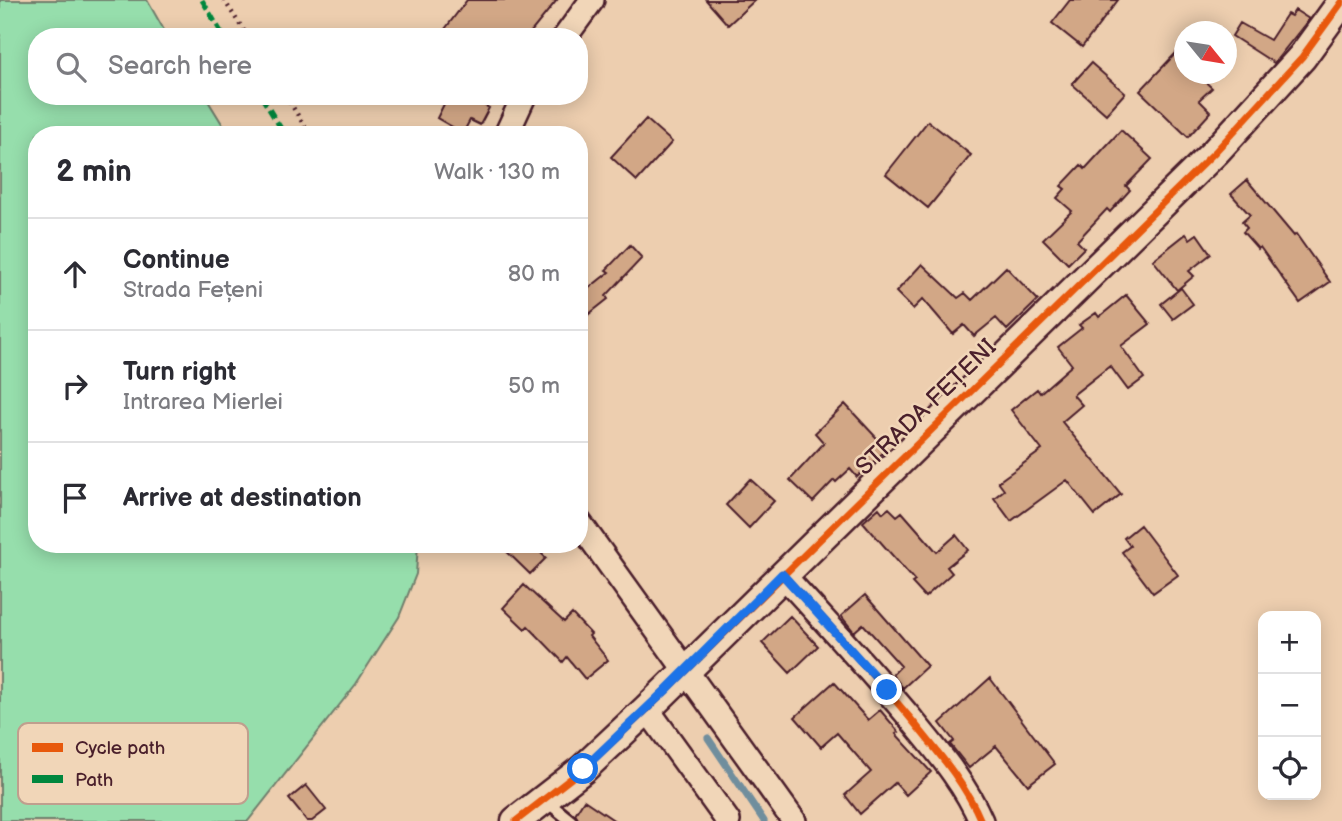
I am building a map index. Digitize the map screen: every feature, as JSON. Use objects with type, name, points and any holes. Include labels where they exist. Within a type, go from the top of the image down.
[{"type":"street","points":[[572,28],[592,0]]},
{"type":"street","name":"STRADA FEȚENI","points":[[516,821],[583,769],[647,709],[1223,143],[1302,57],[1342,2]]},
{"type":"street","points":[[510,126],[520,105]]},
{"type":"street","points":[[588,534],[794,821]]},
{"type":"street","points":[[782,574],[887,690],[933,746],[960,782],[981,821]]},
{"type":"street","points":[[647,709],[728,821]]},
{"type":"lane","points":[[545,800],[571,821]]},
{"type":"path","points":[[225,0],[242,28]]},
{"type":"path","points":[[292,105],[304,126]]},
{"type":"green space","points":[[0,0],[147,0],[163,28],[28,28],[28,105],[211,105],[223,126],[28,126],[28,553],[417,553],[416,574],[399,617],[356,684],[248,821],[0,821]]},
{"type":"building","points":[[467,0],[557,0],[534,28],[446,28]]},
{"type":"building","points":[[706,0],[755,0],[728,25]]},
{"type":"building","points":[[1070,0],[1118,0],[1082,47],[1052,23]]},
{"type":"building","points":[[1295,10],[1309,19],[1274,63],[1237,39],[1240,23],[1270,40],[1287,14],[1291,16]]},
{"type":"building","points":[[1174,55],[1174,84],[1208,84],[1212,88],[1199,100],[1211,112],[1188,137],[1140,91]]},
{"type":"building","points":[[1091,63],[1125,93],[1106,114],[1072,84]]},
{"type":"building","points":[[444,105],[484,105],[489,108],[480,125],[470,120],[467,126],[451,126],[437,118]]},
{"type":"building","points":[[646,119],[672,142],[637,181],[611,157]]},
{"type":"building","points":[[928,121],[971,155],[928,208],[886,174]]},
{"type":"building","points":[[1121,130],[1152,159],[1126,186],[1130,190],[1110,212],[1107,209],[1077,241],[1084,248],[1068,264],[1043,239],[1072,211],[1057,198],[1065,189],[1061,186],[1081,165],[1085,169]]},
{"type":"building","points":[[1247,180],[1294,236],[1296,234],[1330,282],[1300,303],[1260,247],[1258,249],[1243,232],[1247,228],[1242,222],[1250,215],[1231,194]]},
{"type":"building","points":[[1186,234],[1190,239],[1197,234],[1211,254],[1189,271],[1194,276],[1177,290],[1153,260]]},
{"type":"building","points":[[630,245],[642,258],[606,296],[608,299],[588,315],[588,289],[609,272],[606,270]]},
{"type":"building","points":[[922,264],[958,298],[965,293],[972,300],[1006,267],[1038,300],[1007,330],[996,318],[974,336],[964,325],[953,334],[923,299],[913,309],[896,292]]},
{"type":"building","points":[[1181,288],[1193,304],[1173,319],[1161,304]]},
{"type":"building","points":[[1126,295],[1150,324],[1121,346],[1144,378],[1128,390],[1110,366],[1073,395],[1082,405],[1062,422],[1121,494],[1095,515],[1067,480],[1011,521],[994,498],[1004,490],[998,482],[1042,450],[1011,410],[1037,389],[1040,393],[1072,365],[1058,347],[1082,328],[1079,325],[1096,313],[1099,317]]},
{"type":"building","points":[[845,404],[887,449],[857,477],[850,469],[836,482],[834,480],[813,502],[790,480],[824,443],[815,433]]},
{"type":"building","points":[[750,479],[774,501],[749,528],[726,505]]},
{"type":"building","points":[[879,508],[883,513],[889,508],[897,516],[902,512],[937,552],[956,535],[968,550],[947,567],[952,573],[925,597],[912,583],[915,581],[863,522]]},
{"type":"building","points":[[1140,525],[1178,575],[1153,593],[1122,552],[1130,546],[1124,538]]},
{"type":"building","points":[[508,553],[541,553],[546,558],[530,574]]},
{"type":"building","points":[[524,585],[564,622],[572,614],[591,634],[589,636],[608,660],[585,679],[567,657],[563,662],[528,626],[525,629],[503,608]]},
{"type":"building","points":[[865,595],[927,666],[903,688],[892,675],[901,666],[863,624],[854,632],[841,616]]},
{"type":"building","points":[[790,616],[818,646],[790,673],[762,643]]},
{"type":"building","points":[[990,678],[1055,764],[1028,785],[996,746],[969,768],[950,744],[954,741],[940,723]]},
{"type":"building","points":[[834,682],[868,720],[880,710],[899,732],[896,734],[931,772],[906,795],[895,783],[860,814],[845,795],[871,772],[837,733],[821,747],[795,717]]},
{"type":"building","points":[[306,785],[326,810],[312,821],[307,821],[289,799]]},
{"type":"building","points":[[584,800],[615,821],[579,821],[575,814]]},
{"type":"waterway","points":[[708,738],[764,821]]},
{"type":"marked path","points":[[202,0],[219,28]]},
{"type":"marked path","points":[[267,105],[279,126]]},
{"type":"cycle path","points":[[516,821],[583,769],[647,709],[1215,152],[1302,57],[1342,2]]},
{"type":"cycle path","points":[[782,574],[931,743],[959,780],[981,821]]},
{"type":"route","points":[[583,769],[782,574],[887,690]]}]
